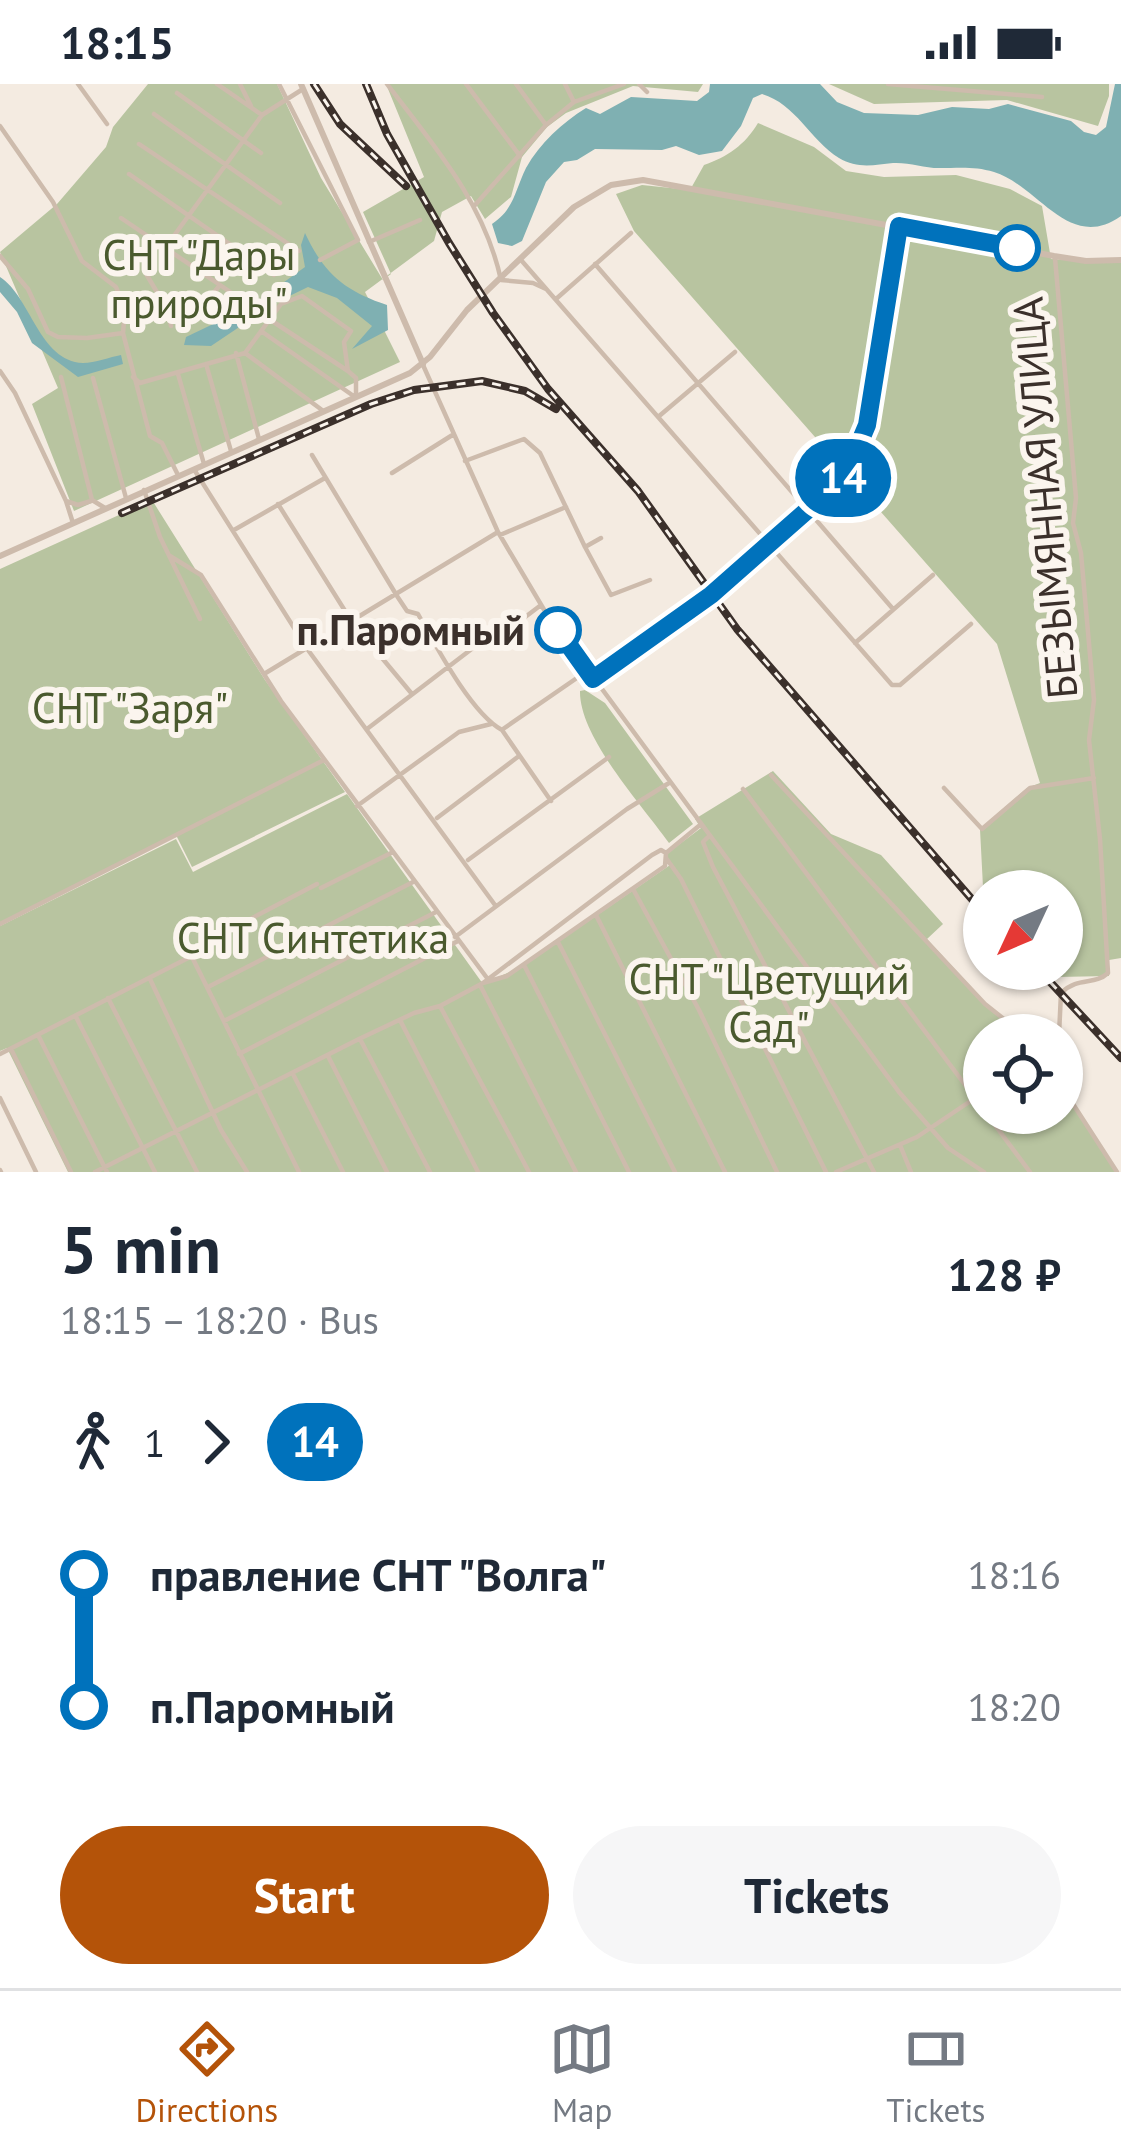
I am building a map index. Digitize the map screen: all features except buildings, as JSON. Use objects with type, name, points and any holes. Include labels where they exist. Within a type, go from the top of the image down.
[{"type":"street","points":[[78,84],[107,124]]},
{"type":"street","points":[[217,84],[262,115]]},
{"type":"street","points":[[240,84],[252,108]]},
{"type":"street","points":[[279,84],[358,239],[320,260]]},
{"type":"street","points":[[387,84],[475,205],[498,283]]},
{"type":"street","points":[[466,84],[520,156]]},
{"type":"street","points":[[516,84],[546,125]]},
{"type":"street","points":[[565,84],[574,102]]},
{"type":"street","points":[[475,205],[546,125],[574,102],[624,84]]},
{"type":"street","points":[[639,84],[647,92]]},
{"type":"street","points":[[887,84],[1042,97]]},
{"type":"street","points":[[959,84],[972,92]]},
{"type":"street","points":[[165,248],[262,115],[302,86],[465,461],[499,534],[541,605],[928,1128],[984,1172]]},
{"type":"street","points":[[177,93],[262,153]]},
{"type":"street","points":[[154,114],[280,203]]},
{"type":"street","points":[[0,126],[52,202],[82,261],[116,286],[150,436],[162,442],[178,475]]},
{"type":"street","points":[[139,144],[299,251]]},
{"type":"street","points":[[129,174],[274,274]]},
{"type":"street","points":[[0,556],[423,364],[467,310],[559,220],[611,185],[643,180],[1054,256],[1121,260]]},
{"type":"street","points":[[122,218],[248,304]]},
{"type":"street","points":[[369,242],[420,220]]},
{"type":"street","points":[[593,679],[681,619],[845,477],[867,425],[899,226]]},
{"type":"street","points":[[556,298],[631,232]]},
{"type":"street","points":[[0,256],[28,289],[48,332],[87,338],[123,333]]},
{"type":"street","name":"БЕЗЫМЯННАЯ УЛИЦА","points":[[1054,256],[1076,498],[1073,523],[1081,553],[1094,700],[1089,735],[1108,973],[1074,981],[1061,993],[1060,1014]]},
{"type":"street","points":[[521,260],[892,685],[900,685],[971,625]]},
{"type":"street","points":[[595,264],[893,609]]},
{"type":"street","points":[[145,272],[167,309],[171,326]]},
{"type":"street","points":[[498,283],[533,283],[548,290]]},
{"type":"street","points":[[167,309],[185,299],[207,301],[220,285]]},
{"type":"street","points":[[245,353],[281,304],[302,296],[351,331],[344,342],[348,371]]},
{"type":"street","points":[[271,320],[356,378],[356,397]]},
{"type":"street","points":[[261,332],[356,397]]},
{"type":"street","points":[[658,417],[735,352]]},
{"type":"street","points":[[236,353],[259,439]]},
{"type":"street","points":[[133,376],[140,383],[245,353],[323,411]]},
{"type":"street","points":[[206,364],[232,452]]},
{"type":"street","points":[[0,371],[16,393],[73,523]]},
{"type":"street","points":[[178,374],[204,464]]},
{"type":"street","points":[[61,377],[92,500],[105,508]]},
{"type":"street","points":[[93,379],[127,498]]},
{"type":"street","points":[[392,472],[454,434]]},
{"type":"street","points":[[465,461],[524,439],[540,453],[611,595],[650,580]]},
{"type":"street","points":[[312,455],[407,611],[418,614],[450,666],[491,724],[502,730],[550,801]]},
{"type":"street","points":[[194,468],[308,650],[496,905]]},
{"type":"street","points":[[234,530],[326,478]]},
{"type":"street","points":[[145,490],[200,619]]},
{"type":"street","points":[[66,501],[77,505],[92,500]]},
{"type":"street","points":[[278,504],[352,622],[412,694]]},
{"type":"street","points":[[264,674],[499,534],[566,507]]},
{"type":"street","points":[[585,547],[601,538]]},
{"type":"street","points":[[170,556],[201,575],[324,760],[456,939],[576,1172]]},
{"type":"street","points":[[855,643],[933,575]]},
{"type":"street","points":[[367,729],[502,626],[516,623],[541,605]]},
{"type":"street","points":[[502,730],[587,671]]},
{"type":"street","points":[[358,806],[459,732],[491,724]]},
{"type":"street","points":[[435,820],[519,756]]},
{"type":"street","points":[[466,861],[608,757]]},
{"type":"street","points":[[0,924],[324,760]]},
{"type":"street","points":[[771,776],[998,1014]]},
{"type":"street","points":[[944,788],[982,829],[1030,788],[1094,778]]},
{"type":"street","points":[[239,1054],[456,939],[496,905],[669,783]]},
{"type":"street","points":[[743,789],[963,1082]]},
{"type":"street","points":[[482,983],[498,981],[524,965],[665,866],[666,855],[700,825]]},
{"type":"street","points":[[710,837],[703,842],[713,867],[874,1172]]},
{"type":"street","points":[[95,1172],[482,983],[661,850],[681,880],[826,1172]]},
{"type":"street","points":[[0,1054],[192,956],[214,938],[391,853]]},
{"type":"street","points":[[208,987],[413,882]]},
{"type":"street","points":[[633,889],[699,1010],[777,1172]]},
{"type":"street","points":[[224,1021],[436,912]]},
{"type":"street","points":[[596,915],[725,1172]]},
{"type":"street","points":[[558,941],[675,1172]]},
{"type":"street","points":[[192,956],[299,1172]]},
{"type":"street","points":[[524,965],[628,1172]]},
{"type":"street","points":[[149,978],[247,1172]]},
{"type":"street","points":[[107,998],[197,1172]]},
{"type":"street","points":[[440,1006],[529,1172]]},
{"type":"street","points":[[75,1015],[155,1172]]},
{"type":"street","points":[[400,1020],[478,1172]]},
{"type":"street","points":[[38,1035],[106,1170]]},
{"type":"street","points":[[360,1039],[430,1172]]},
{"type":"street","points":[[11,1049],[70,1172]]},
{"type":"street","points":[[328,1056],[387,1172]]},
{"type":"street","points":[[293,1075],[344,1172]]},
{"type":"street","points":[[0,1098],[37,1172]]},
{"type":"street","points":[[836,1172],[900,1145],[963,1106]]},
{"type":"street","points":[[1083,1120],[1117,1172]]},
{"type":"street","points":[[1002,1134],[1030,1172]]},
{"type":"street","points":[[900,1145],[911,1172]]},
{"type":"street","points":[[964,1160],[965,1172]]},
{"type":"green space","name":"СНТ \"Дары природы\"","points":[[148,84],[277,84],[321,178],[382,279],[365,292],[400,362],[74,511],[32,404],[58,388],[0,252],[57,204],[106,147],[113,127]]},
{"type":"green space","points":[[386,84],[703,84],[698,92],[633,86],[566,113],[522,157],[511,197],[485,219],[471,196],[442,212],[434,241],[391,273],[363,212],[424,177]]},
{"type":"green space","points":[[829,84],[1109,84],[1109,96],[1098,126],[1007,100],[874,104]]},
{"type":"green space","points":[[758,123],[814,147],[846,171],[884,177],[956,175],[1010,189],[1042,206],[1051,259],[1121,263],[1121,958],[1109,960],[1109,976],[1083,976],[1083,870],[982,870],[980,829],[1027,788],[1040,783],[997,644],[634,231],[616,194],[642,185],[690,190],[704,165],[747,138]]},
{"type":"green space","name":"СНТ \"Заря\"","points":[[152,500],[265,680],[345,792],[192,867],[176,835],[0,923],[0,569]]},
{"type":"green space","points":[[580,691],[605,703],[693,824],[669,843],[590,729],[582,709]]},
{"type":"green space","name":"СНТ \"Цветущий Сад\"","points":[[773,771],[831,834],[881,855],[943,924],[927,939],[963,978],[963,990],[974,990],[1000,1014],[963,1014],[963,1134],[1083,1134],[1083,1118],[1117,1172],[68,1172],[7,1048],[0,1051],[0,926],[176,839],[193,872],[347,794],[483,984],[523,966],[670,865],[665,855],[701,828],[695,819]]},
{"type":"water","points":[[710,84],[820,84],[837,102],[864,113],[918,115],[952,107],[989,109],[1008,104],[1071,121],[1096,135],[1106,127],[1115,84],[1121,84],[1121,216],[1086,227],[1070,222],[1010,179],[987,170],[852,164],[829,150],[784,106],[762,94],[753,98],[741,126],[722,151],[699,155],[676,146],[595,149],[564,162],[546,182],[522,241],[512,246],[498,243],[492,224],[510,206],[538,150],[568,120],[586,108],[600,114],[631,97],[697,101],[709,92]]},
{"type":"water","points":[[305,233],[337,279],[387,305],[388,330],[352,349],[372,326],[337,298],[308,287],[211,346],[184,345],[186,337],[251,306],[305,267],[301,245]]},
{"type":"water","points":[[0,277],[56,352],[83,363],[121,355],[123,364],[78,377],[32,343],[17,312],[0,292]]},
{"type":"railway","points":[[314,84],[340,124],[406,186]]},
{"type":"railway","points":[[366,84],[387,134],[449,243],[548,389],[638,491],[737,629],[963,889]]},
{"type":"railway","points":[[122,513],[371,404],[414,390],[482,381],[525,391],[556,409]]},
{"type":"railway","points":[[1058,990],[1121,1058]]},
{"type":"bus line","name":"14","points":[[558,630],[593,679],[711,595],[845,477],[867,425],[899,226],[1017,248]]},
{"type":"place","name":"п.Паромный","points":[[558,630]]},
{"type":"park label","name":"СНТ Синтетика","points":[[313,938]]}]
